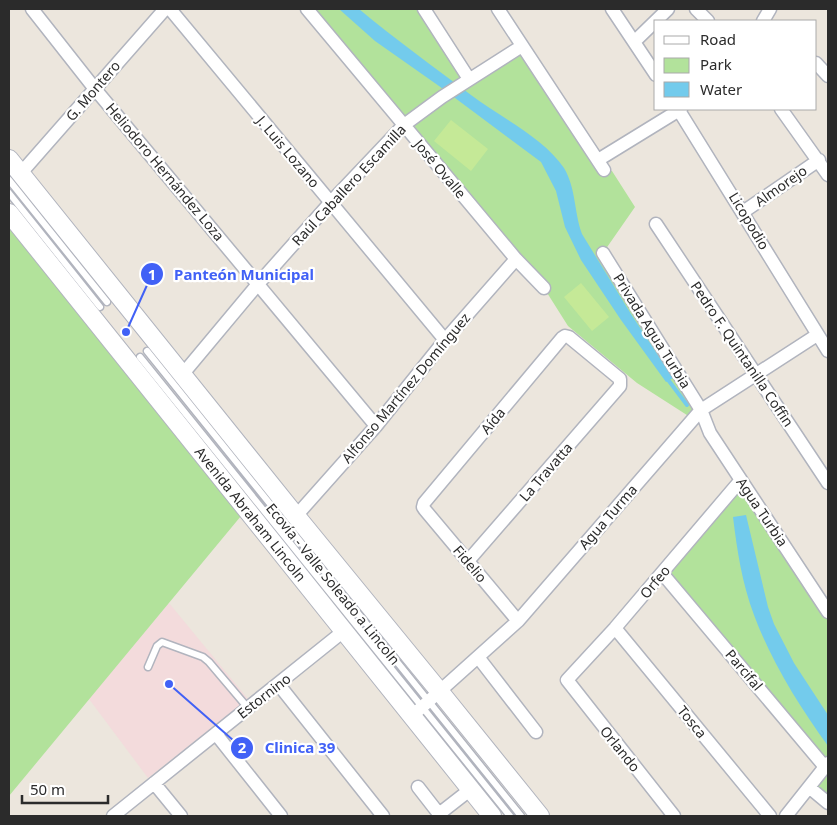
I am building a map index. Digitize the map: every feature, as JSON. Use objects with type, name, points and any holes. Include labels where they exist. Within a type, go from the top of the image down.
[{"type":"main road","points":[[9,159],[15,177],[182,375],[296,516],[426,704],[540,816]]},
{"type":"main road","name":"Avenida Abraham Lincoln","points":[[9,213],[345,630],[426,704],[471,789],[492,816]]},
{"type":"street","name":"Heliodoro Hernández Loza","points":[[32,9],[95,89],[376,426]]},
{"type":"street","name":"G. Montero","points":[[15,177],[165,9]]},
{"type":"street","name":"J. Luis Lozano","points":[[170,9],[445,340]]},
{"type":"street","name":"José Ovalle","points":[[307,9],[516,259],[544,288]]},
{"type":"street","points":[[424,9],[465,81]]},
{"type":"street","points":[[498,9],[601,165],[679,110]]},
{"type":"street","points":[[612,9],[654,72]]},
{"type":"street","points":[[657,20],[668,9]]},
{"type":"street","points":[[696,9],[707,20]]},
{"type":"street","points":[[764,20],[770,9]]},
{"type":"street","points":[[634,42],[654,23]]},
{"type":"street","name":"Raúl Caballero Escamilla","points":[[182,375],[258,284],[330,203],[404,125],[465,81],[522,46]]},
{"type":"street","points":[[817,65],[828,76]]},
{"type":"street","name":"Licopodio","points":[[681,110],[828,351]]},
{"type":"street","points":[[782,110],[828,175]]},
{"type":"street","name":"Almorejo","points":[[743,212],[818,160]]},
{"type":"street","name":"Pedro F. Quintanilla Coffin","points":[[656,224],[828,483]]},
{"type":"street","name":"Privada Agua Turbia","points":[[603,253],[701,410]]},
{"type":"street","name":"Alfonso Martínez Domínguez","points":[[296,516],[376,426],[445,340],[516,259]]},
{"type":"street","name":"Agua Turma","points":[[426,704],[518,621],[701,410],[817,335]]},
{"type":"street","name":"Aída","points":[[423,507],[565,336],[569,337],[621,381]]},
{"type":"street","name":"La Travatta","points":[[468,561],[620,386],[621,381]]},
{"type":"street","name":"Agua Turbia","points":[[701,410],[710,434],[828,612]]},
{"type":"street","name":"Orfeo","points":[[567,680],[615,628],[740,481]]},
{"type":"street","name":"Fidelio","points":[[423,507],[518,621]]},
{"type":"street","name":"Parcifal","points":[[662,573],[827,765]]},
{"type":"street","name":"Tosca","points":[[615,628],[770,816]]},
{"type":"street","name":"Estornino","points":[[113,816],[279,685],[345,630]]},
{"type":"street","points":[[478,657],[536,732]]},
{"type":"street","name":"Orlando","points":[[567,680],[674,816]]},
{"type":"street","points":[[279,685],[383,816]]},
{"type":"street","points":[[216,734],[281,816]]},
{"type":"street","points":[[786,816],[827,765]]},
{"type":"street","points":[[154,783],[181,816]]},
{"type":"street","points":[[418,787],[440,815],[471,789]]},
{"type":"street","points":[[810,788],[828,802]]},
{"type":"lane","points":[[15,177],[107,302]]},
{"type":"lane","points":[[9,194],[100,307]]},
{"type":"lane","name":"Ecovía - Valle Soleado a Lincoln","points":[[147,351],[426,704],[521,816]]},
{"type":"lane","points":[[140,357],[426,704],[510,816]]},
{"type":"lane","points":[[148,667],[157,646],[162,642],[203,657],[248,708]]},
{"type":"shaded area","points":[[169,603],[248,699],[148,778],[89,699]]},
{"type":"green space","points":[[307,9],[424,9],[469,79],[522,46],[603,170],[612,171],[635,207],[603,253],[701,410],[690,417],[637,383],[568,326],[544,288]]},
{"type":"green space","points":[[451,120],[488,149],[471,171],[434,141]]},
{"type":"green space","points":[[9,225],[241,516],[9,796]]},
{"type":"green space","points":[[581,283],[609,317],[592,331],[564,297]]},
{"type":"green space","points":[[740,481],[828,612],[828,803],[810,788],[826,767],[662,573]]},
{"type":"water","points":[[339,9],[359,9],[471,95],[521,128],[555,157],[564,168],[571,184],[582,234],[673,378],[666,382],[581,260],[565,227],[556,191],[541,162],[375,41]]},
{"type":"water","points":[[746,515],[768,607],[774,624],[794,663],[828,715],[828,746],[786,683],[754,615],[740,566],[733,517]]},
{"type":"waterway","points":[[666,377],[687,405]]},
{"type":"place","name":"Panteón Municipal","points":[[126,332]]},
{"type":"place","name":"Clinica 39","points":[[169,684]]}]
